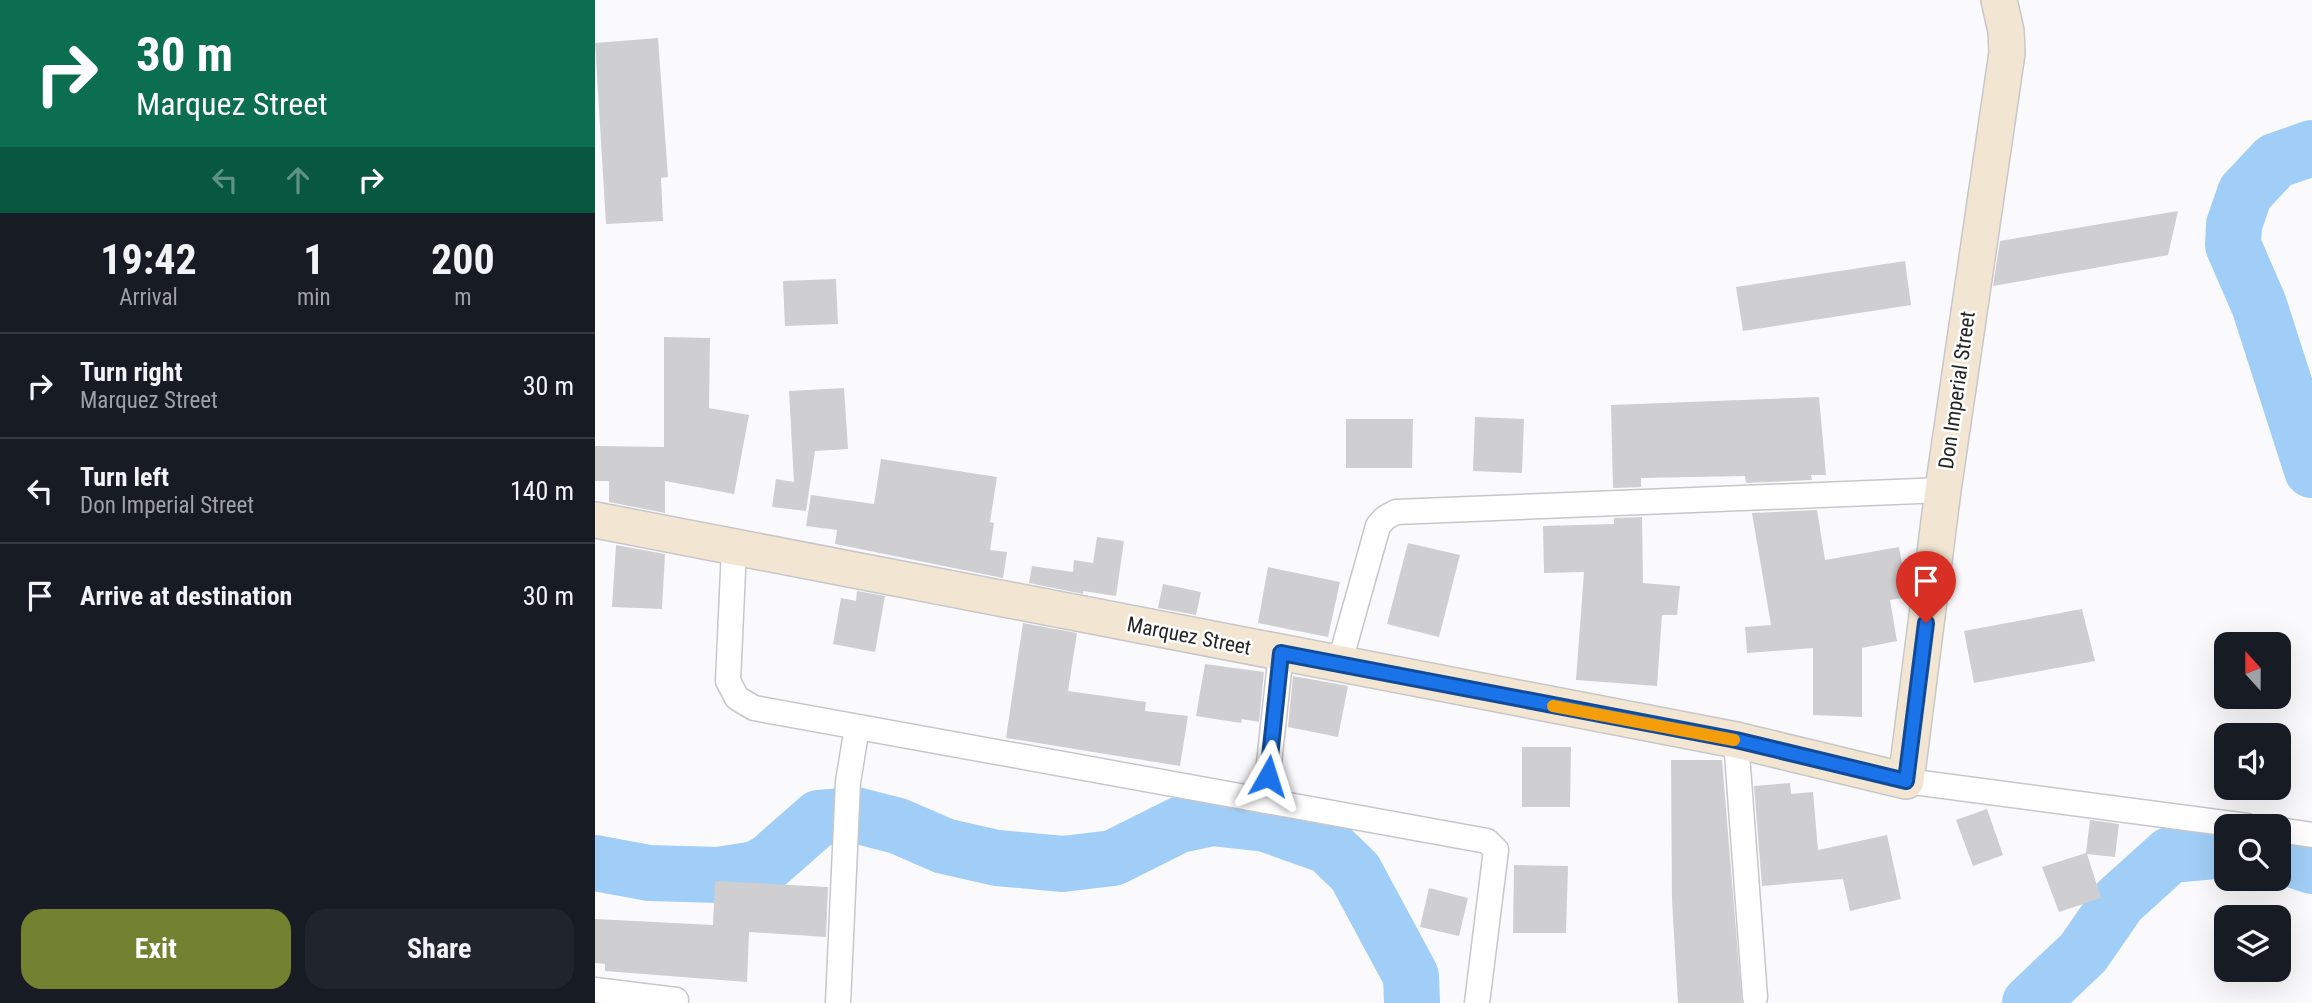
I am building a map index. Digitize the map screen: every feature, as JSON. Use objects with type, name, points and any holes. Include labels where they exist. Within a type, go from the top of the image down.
[{"type":"street","name":"Don Imperial Street","points":[[1906,781],[1943,490],[2007,53],[2006,32],[1999,0]]},
{"type":"street","points":[[1339,665],[1378,526],[1385,518],[1397,512],[1943,490]]},
{"type":"street","name":"Marquez Street","points":[[595,520],[734,549],[1736,740],[1906,781]]},
{"type":"street","points":[[734,549],[728,681],[737,698],[754,708],[1487,841],[1496,850],[1496,860],[1477,1003]]},
{"type":"street","points":[[1265,800],[1281,653]]},
{"type":"street","points":[[838,1003],[848,782],[857,727]]},
{"type":"street","points":[[1736,740],[1755,997]]},
{"type":"street","points":[[1906,781],[2214,822]]},
{"type":"street","points":[[2291,832],[2312,835]]},
{"type":"street","points":[[595,990],[677,1000]]},
{"type":"building","points":[[658,38],[668,177],[661,178],[663,221],[606,224],[595,43]]},
{"type":"building","points":[[2178,211],[2168,255],[1993,286],[2000,241]]},
{"type":"building","points":[[1905,261],[1911,305],[1743,331],[1736,287]]},
{"type":"building","points":[[836,279],[838,324],[785,326],[783,281]]},
{"type":"building","points":[[664,337],[710,338],[709,408],[749,415],[734,494],[665,481],[665,513],[609,502],[609,481],[595,481],[595,446],[664,447]]},
{"type":"building","points":[[844,388],[848,449],[815,451],[806,511],[772,507],[776,479],[794,482],[789,391]]},
{"type":"building","points":[[1819,397],[1826,475],[1811,475],[1812,480],[1746,483],[1745,476],[1641,478],[1641,487],[1613,488],[1611,405]]},
{"type":"building","points":[[1475,417],[1524,419],[1522,473],[1473,471]]},
{"type":"building","points":[[1346,419],[1413,419],[1412,468],[1346,468]]},
{"type":"building","points":[[881,459],[997,477],[990,522],[994,523],[990,550],[1007,552],[1003,578],[835,544],[837,530],[806,526],[811,495],[874,504]]},
{"type":"building","points":[[1817,510],[1825,560],[1899,547],[1908,597],[1890,600],[1897,641],[1862,648],[1862,717],[1813,715],[1813,648],[1747,653],[1745,627],[1771,625],[1752,513]]},
{"type":"building","points":[[1642,517],[1643,583],[1680,586],[1677,615],[1662,615],[1657,686],[1576,680],[1584,572],[1544,573],[1543,526],[1614,524],[1614,518]]},
{"type":"building","points":[[1097,537],[1124,541],[1116,596],[1083,591],[1083,594],[1029,583],[1032,566],[1073,572],[1074,560],[1093,563]]},
{"type":"building","points":[[1408,543],[1460,555],[1439,637],[1387,624]]},
{"type":"building","points":[[616,545],[665,554],[662,609],[612,607]]},
{"type":"building","points":[[1268,567],[1340,582],[1328,637],[1258,623]]},
{"type":"building","points":[[1163,584],[1201,592],[1196,615],[1158,608]]},
{"type":"building","points":[[857,591],[885,596],[875,652],[833,644],[841,598],[856,601]]},
{"type":"building","points":[[2082,609],[2095,661],[1974,683],[1964,631]]},
{"type":"building","points":[[1023,623],[1077,633],[1068,691],[1146,702],[1145,711],[1188,716],[1180,766],[1006,738]]},
{"type":"building","points":[[1205,664],[1264,672],[1259,722],[1242,719],[1241,723],[1196,716]]},
{"type":"building","points":[[1293,676],[1348,686],[1338,737],[1288,727]]},
{"type":"building","points":[[1522,747],[1571,747],[1570,807],[1522,807]]},
{"type":"building","points":[[1671,760],[1722,760],[1742,1003],[1678,1003],[1672,900]]},
{"type":"building","points":[[1790,783],[1791,794],[1813,792],[1818,850],[1887,835],[1901,899],[1850,911],[1843,879],[1762,886],[1754,786]]},
{"type":"building","points":[[1987,809],[2003,855],[1973,866],[1956,820]]},
{"type":"building","points":[[2090,820],[2119,824],[2115,857],[2087,854],[2101,898],[2059,912],[2042,867],[2086,853]]},
{"type":"building","points":[[1514,865],[1568,866],[1566,933],[1513,933]]},
{"type":"building","points":[[715,881],[828,887],[826,937],[749,932],[747,982],[605,971],[605,964],[595,963],[595,919],[713,925]]},
{"type":"building","points":[[1429,888],[1468,898],[1459,936],[1420,927]]},
{"type":"waterway","points":[[2312,148],[2275,161],[2245,193],[2234,225],[2233,245],[2259,305],[2312,470]]},
{"type":"waterway","points":[[595,863],[649,873],[719,875],[756,869],[769,862],[819,818],[855,815],[898,826],[944,846],[997,858],[1063,864],[1113,858],[1179,825],[1212,818],[1266,824],[1328,846],[1355,872],[1411,976],[1412,1003]]},
{"type":"waterway","points":[[2030,1003],[2083,953],[2119,901],[2170,855],[2214,851]]},
{"type":"waterway","points":[[2291,859],[2312,866]]},
{"type":"slow traffic","points":[[1553,706],[1734,740]]},
{"type":"route","points":[[1268,776],[1281,653],[1736,740],[1906,781],[1926,623]]}]
